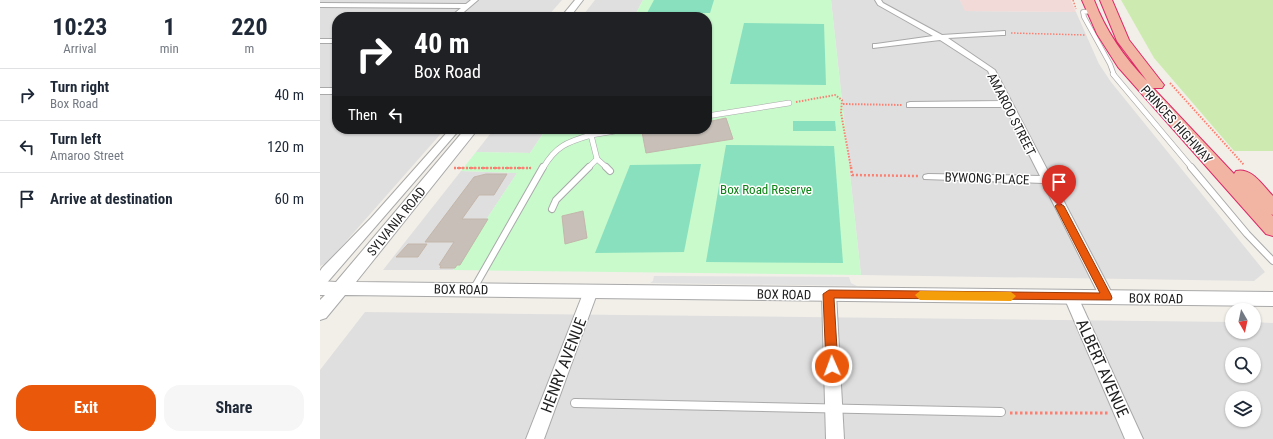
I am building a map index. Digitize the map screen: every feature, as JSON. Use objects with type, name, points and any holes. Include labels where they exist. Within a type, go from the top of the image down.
[{"type":"highway","name":"PRINCES HIGHWAY","points":[[1088,0],[1116,64],[1273,229]]},
{"type":"highway","name":"PRINCES HIGHWAY","points":[[1106,0],[1123,41],[1152,79],[1273,208]]},
{"type":"street","points":[[460,12],[475,0]]},
{"type":"street","points":[[569,12],[579,0]]},
{"type":"street","name":"AMAROO STREET","points":[[878,0],[880,4],[941,37],[991,70],[1107,298]]},
{"type":"street","points":[[320,5],[467,6]]},
{"type":"street","points":[[876,46],[941,37],[1002,33]]},
{"type":"street","points":[[320,41],[332,41]]},
{"type":"street","points":[[320,91],[332,91]]},
{"type":"street","points":[[910,105],[1007,104]]},
{"type":"street","points":[[320,281],[375,221],[451,134]]},
{"type":"street","name":"SYLVANIA ROAD","points":[[320,313],[468,134]]},
{"type":"street","name":"BYWONG PLACE","points":[[928,177],[1046,180]]},
{"type":"street","name":"BOX ROAD","points":[[320,288],[1273,299]]},
{"type":"street","name":"HENRY AVENUE","points":[[535,439],[591,291]]},
{"type":"street","points":[[829,294],[835,439]]},
{"type":"street","name":"ALBERT AVENUE","points":[[1071,297],[1134,439]]},
{"type":"lane","name":"PRINCES HIGHWAY","points":[[1092,11],[1083,12],[1084,17],[1093,35],[1116,64]]},
{"type":"lane","points":[[1116,64],[1114,75],[1128,93],[1246,234],[1264,250],[1273,261]]},
{"type":"lane","points":[[712,115],[789,103]]},
{"type":"lane","points":[[473,289],[550,156],[567,142],[597,134]]},
{"type":"lane","points":[[591,135],[597,159],[610,171]]},
{"type":"lane","points":[[552,209],[556,200],[597,159]]},
{"type":"lane","points":[[575,403],[1001,412]]},
{"type":"path","points":[[1073,0],[1078,11]]},
{"type":"path","points":[[1002,33],[1093,35]]},
{"type":"path","points":[[1169,82],[1244,166]]},
{"type":"path","points":[[789,103],[835,95],[842,100],[843,104],[841,113],[852,175],[928,177]]},
{"type":"path","points":[[843,104],[910,105]]},
{"type":"path","points":[[439,168],[542,168]]},
{"type":"path","points":[[1001,412],[1123,413]]},
{"type":"shaded area","points":[[320,0],[562,0],[551,12],[332,12],[332,134],[441,134],[327,263],[320,266]]},
{"type":"shaded area","points":[[595,0],[643,0],[637,12],[586,12]]},
{"type":"shaded area","points":[[831,0],[960,0],[966,11],[1076,12],[1099,64],[1111,82],[1265,272],[1254,281],[861,275]]},
{"type":"shaded area","points":[[960,0],[1071,0],[1076,12],[965,11]]},
{"type":"shaded area","points":[[490,134],[543,134],[530,153],[476,152]]},
{"type":"shaded area","points":[[461,171],[517,173],[453,270],[383,270]]},
{"type":"shaded area","points":[[654,276],[849,277],[851,283],[857,286],[650,283],[653,281]]},
{"type":"shaded area","points":[[365,312],[1225,322],[1225,339],[1261,339],[1261,322],[1273,323],[1273,439],[320,439],[320,370]]},
{"type":"green space","name":"Box Road Reserve","points":[[643,0],[831,0],[861,275],[453,270],[517,173],[461,171],[476,152],[530,153],[543,134],[712,134],[712,12],[637,12]]},
{"type":"green space","points":[[654,0],[714,0],[710,12],[648,12]]},
{"type":"green space","points":[[1121,0],[1273,0],[1273,151],[1234,151],[1154,58]]},
{"type":"green space","points":[[744,23],[824,24],[826,85],[730,84]]},
{"type":"green space","points":[[793,121],[835,121],[836,131],[793,131]]},
{"type":"green space","points":[[726,145],[834,146],[843,263],[706,262]]},
{"type":"green space","points":[[701,164],[684,252],[595,253],[630,165]]},
{"type":"building","points":[[726,118],[733,139],[646,153],[642,134],[712,134],[712,121]]},
{"type":"building","points":[[486,174],[507,174],[494,195],[479,195],[462,219],[488,219],[460,265],[457,265],[455,268],[440,268],[441,265],[439,265],[454,242],[425,242],[474,177]]},
{"type":"building","points":[[583,211],[587,238],[565,244],[562,216]]},
{"type":"building","points":[[408,244],[427,244],[418,257],[396,257]]},
{"type":"slow traffic","points":[[920,295],[1011,296]]},
{"type":"route","points":[[832,366],[829,294],[1107,298],[1059,206]]}]
